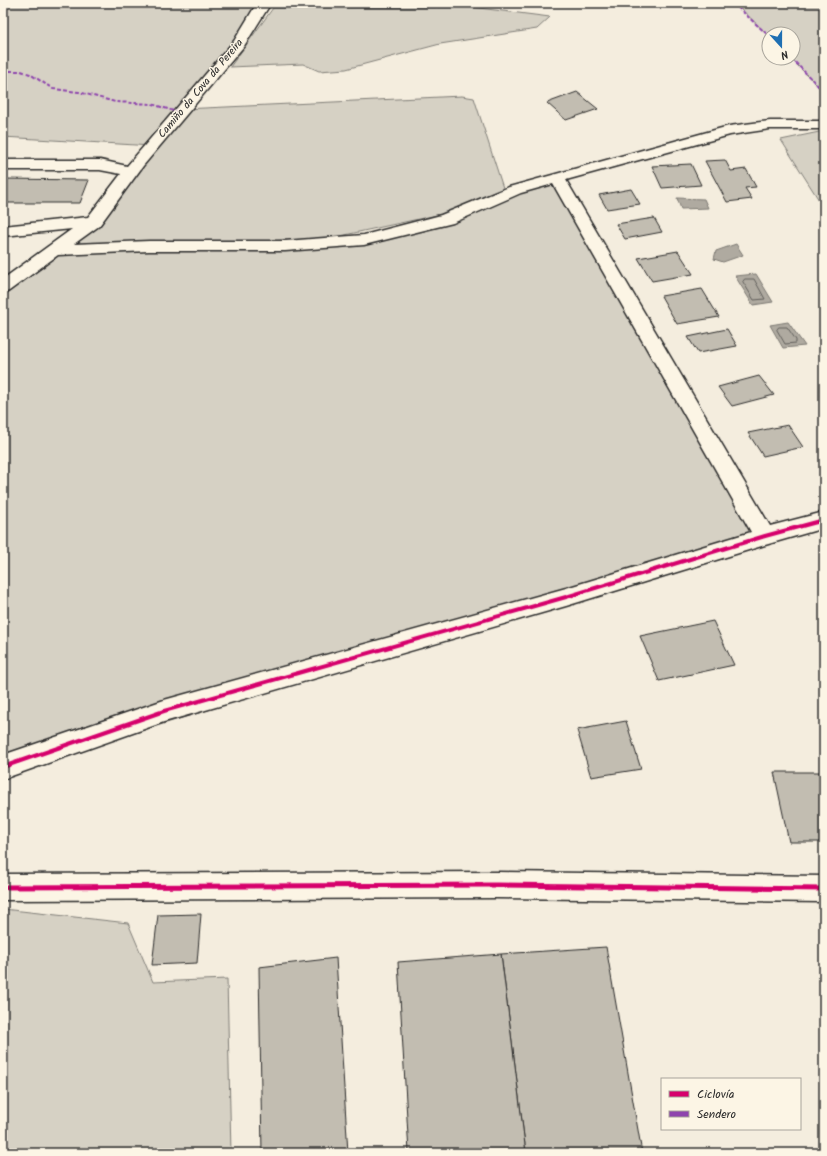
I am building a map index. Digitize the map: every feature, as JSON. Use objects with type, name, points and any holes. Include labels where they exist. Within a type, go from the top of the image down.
[{"type":"street","name":"Camiño da Cova da Pereira","points":[[3,287],[93,222],[131,171],[239,43],[264,3]]},
{"type":"street","points":[[54,250],[149,246],[285,246],[364,240],[447,219],[516,190],[729,131],[770,125],[824,125]]},
{"type":"street","points":[[3,165],[100,165],[131,171]]},
{"type":"street","points":[[557,178],[765,536]]},
{"type":"street","points":[[3,231],[93,222]]},
{"type":"street","points":[[3,767],[164,711],[566,597],[765,536],[824,520]]},
{"type":"street","points":[[3,887],[497,885],[824,889]]},
{"type":"shaded area","points":[[3,3],[262,3],[239,43],[183,109],[462,96],[474,98],[504,191],[446,213],[331,238],[389,234],[557,178],[765,536],[3,774],[3,287],[100,212],[152,146],[3,137]],"holes":[[[330,238],[243,246],[134,247]]]},
{"type":"shaded area","points":[[735,3],[824,3],[824,92],[798,66],[801,66],[801,26],[761,26],[761,28]]},
{"type":"shaded area","points":[[471,7],[550,17],[537,29],[440,44],[346,69],[319,71],[303,64],[230,67],[273,8]]},
{"type":"shaded area","points":[[824,131],[824,208],[781,140]]},
{"type":"shaded area","points":[[3,909],[128,923],[153,982],[227,979],[231,1153],[3,1153]]},
{"type":"water","points":[[677,198],[704,199],[708,208],[681,209]]},
{"type":"water","points":[[736,244],[743,255],[723,262],[714,259],[716,251]]},
{"type":"water","points":[[756,274],[773,302],[753,305],[735,276]]},
{"type":"water","points":[[788,322],[805,346],[783,348],[770,325]]},
{"type":"building","points":[[577,92],[598,109],[566,120],[547,103]]},
{"type":"building","points":[[725,160],[731,171],[746,169],[756,187],[745,188],[752,199],[727,202],[705,161]]},
{"type":"building","points":[[691,164],[701,185],[662,188],[652,166]]},
{"type":"building","points":[[3,179],[89,180],[80,203],[3,203]]},
{"type":"building","points":[[631,189],[640,204],[607,209],[599,195]]},
{"type":"building","points":[[654,218],[662,232],[625,239],[616,224]]},
{"type":"building","points":[[678,251],[693,274],[652,281],[638,258]]},
{"type":"building","points":[[702,289],[719,317],[677,324],[661,296]]},
{"type":"building","points":[[727,329],[737,346],[698,353],[688,337]]},
{"type":"building","points":[[759,376],[774,395],[732,406],[718,387]]},
{"type":"building","points":[[788,425],[803,447],[763,456],[748,433]]},
{"type":"building","points":[[713,621],[734,665],[659,681],[640,636]]},
{"type":"building","points":[[626,721],[641,769],[591,777],[577,730]]},
{"type":"building","points":[[774,772],[824,772],[824,842],[789,842]]},
{"type":"building","points":[[201,914],[197,963],[152,965],[158,915]]},
{"type":"building","points":[[606,947],[642,1153],[526,1153],[501,954]]},
{"type":"building","points":[[501,954],[526,1153],[409,1153],[398,962]]},
{"type":"building","points":[[336,958],[348,1153],[262,1153],[259,967]]},
{"type":"marked path","points":[[733,3],[761,29]]},
{"type":"marked path","points":[[799,66],[824,92]]},
{"type":"marked path","points":[[3,71],[21,71],[30,74],[40,82],[53,89],[79,92],[115,102],[152,104],[180,113]]},
{"type":"cycle path","points":[[3,767],[164,711],[566,597],[765,536],[824,520]]},
{"type":"cycle path","points":[[3,887],[497,885],[824,889]]}]
